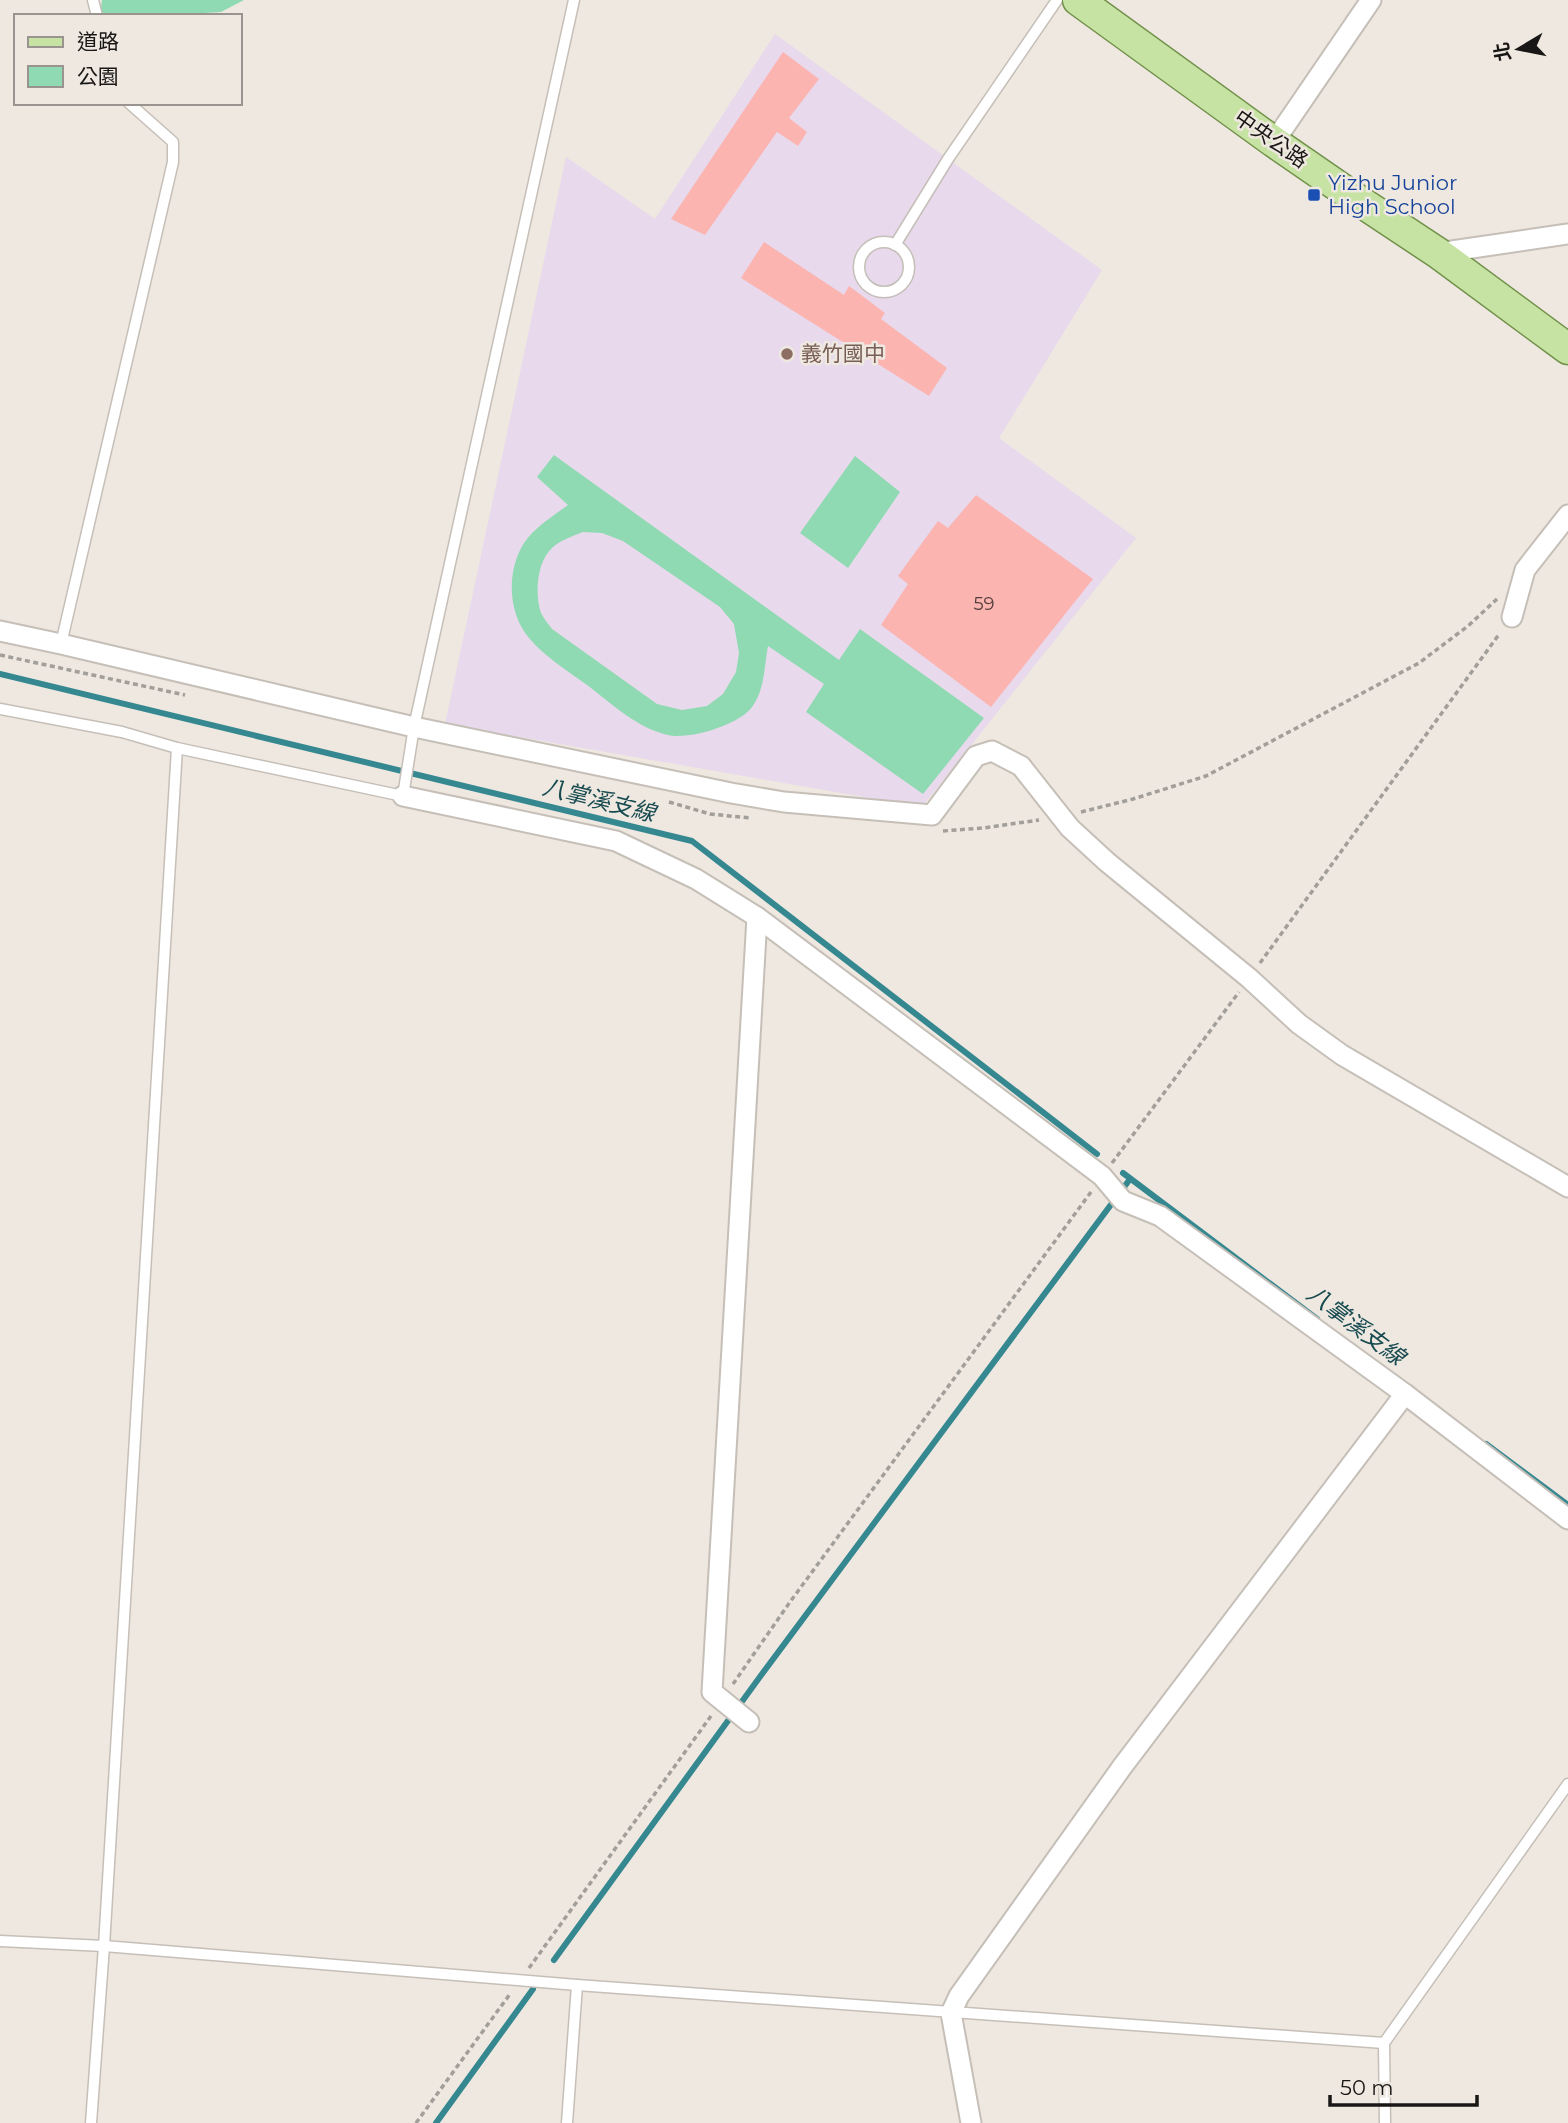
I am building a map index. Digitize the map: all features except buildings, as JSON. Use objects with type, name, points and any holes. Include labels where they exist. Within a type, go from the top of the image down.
[{"type":"main road","name":"中央公路","points":[[1078,0],[1274,142],[1438,253],[1568,349]]},
{"type":"street","points":[[1274,142],[1371,0]]},
{"type":"street","points":[[1438,253],[1568,234]]},
{"type":"street","points":[[1512,617],[1525,570],[1568,515]]},
{"type":"street","points":[[0,631],[414,727],[784,802],[932,816],[976,756],[992,751],[1021,765],[1070,828],[1107,862],[1249,978],[1299,1024],[1342,1055],[1568,1186]]},
{"type":"street","points":[[404,789],[617,841],[696,879],[757,917],[1105,1179],[1123,1201],[1160,1216],[1405,1394],[1568,1519]]},
{"type":"street","points":[[735,1712],[712,1692],[757,917]]},
{"type":"street","points":[[971,2123],[951,2013],[959,1996],[1122,1767],[1405,1394]]},
{"type":"lane","points":[[0,709],[122,732],[177,748],[404,789],[414,727],[573,0]]},
{"type":"lane","points":[[895,244],[948,159],[1057,0]]},
{"type":"lane","points":[[61,644],[173,162],[173,142],[131,105]]},
{"type":"lane","points":[[879,242],[895,244],[906,256],[908,273],[899,287],[892,291],[876,291],[868,287],[863,281],[860,257],[871,245],[879,242]]},
{"type":"lane","points":[[91,2123],[177,748]]},
{"type":"lane","points":[[1385,2123],[1384,2043],[1568,1784]]},
{"type":"lane","points":[[0,1941],[104,1946],[578,1985],[1384,2043]]},
{"type":"lane","points":[[567,2123],[578,1985]]},
{"type":"path","points":[[415,2123],[520,1979],[735,1712],[790,1602],[1105,1179],[1512,617]]},
{"type":"shaded area","name":"義竹國中","points":[[775,34],[1102,270],[999,438],[1136,538],[922,807],[445,724],[566,157],[655,219]]},
{"type":"green space","points":[[102,0],[244,0],[221,12],[100,14]]},
{"type":"green space","points":[[554,455],[839,660],[860,629],[984,718],[923,794],[806,712],[824,684],[768,646],[759,693],[746,714],[713,730],[688,735],[668,735],[646,727],[625,715],[542,651],[529,638],[517,617],[513,605],[512,579],[518,554],[533,532],[568,505],[537,477]],"holes":[[[583,532],[602,533],[623,541],[720,607],[734,624],[739,653],[736,672],[723,694],[707,706],[682,710],[657,704],[552,629],[544,618],[538,602],[538,585],[541,568],[548,553],[560,542]]]},
{"type":"green space","points":[[855,456],[900,492],[848,568],[800,533]]},
{"type":"waterway","name":"八掌溪支線","points":[[0,674],[692,841],[1097,1154]]},
{"type":"waterway","name":"八掌溪支線","points":[[1123,1173],[1317,1319]]},
{"type":"waterway","points":[[554,1960],[762,1674],[1130,1179]]},
{"type":"waterway","name":"八掌溪支線","points":[[1486,1444],[1568,1505]]},
{"type":"waterway","points":[[436,2123],[533,1989]]},
{"type":"place","name":"Yizhu Junior High School","points":[[1314,195]]},
{"type":"place","name":"義竹國中","points":[[787,354]]}]
